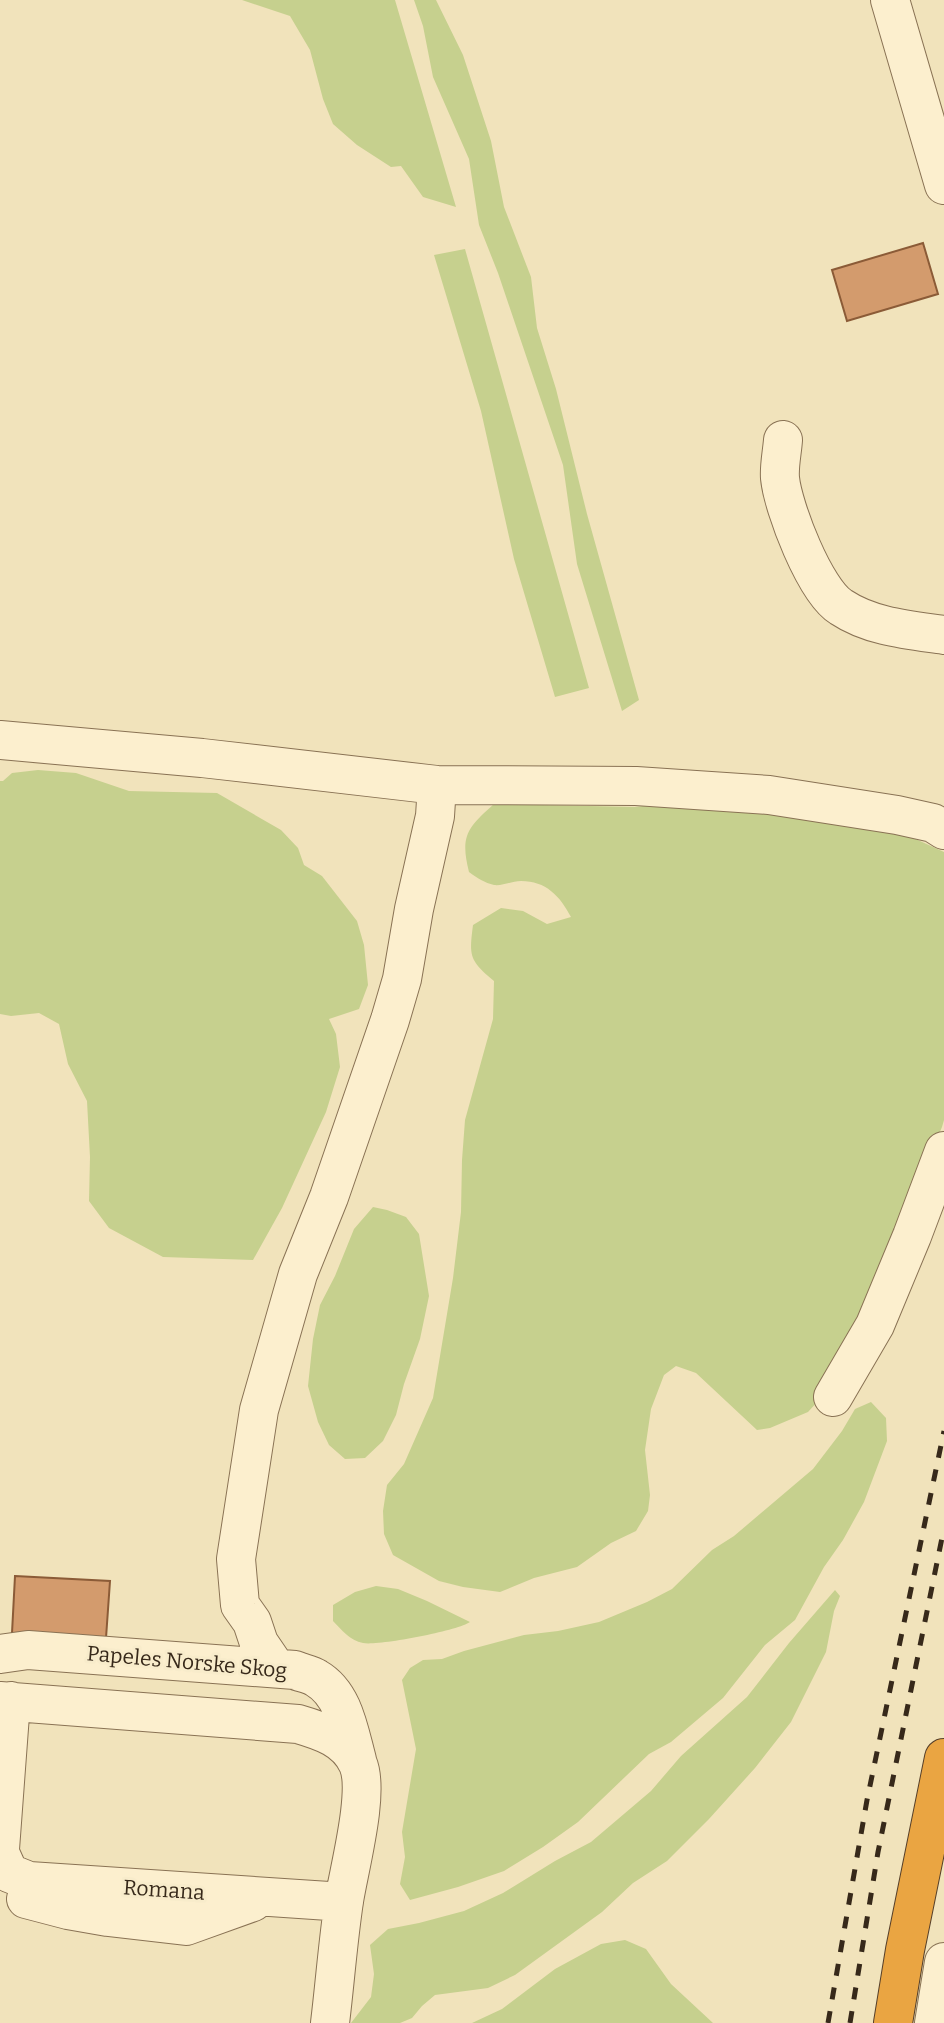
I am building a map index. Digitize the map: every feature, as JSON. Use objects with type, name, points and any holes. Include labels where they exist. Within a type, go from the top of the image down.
[{"type":"highway","points":[[892,2023],[933,1873],[944,1758]]},
{"type":"lane","points":[[890,0],[944,185]]},
{"type":"lane","points":[[783,440],[779,475],[782,494],[805,556],[824,591],[839,607],[863,618],[889,626],[944,635]]},
{"type":"lane","points":[[0,740],[202,758],[437,785],[636,786],[769,795],[897,815],[933,823],[944,830]]},
{"type":"lane","points":[[276,1668],[259,1643],[252,1622],[240,1605],[236,1559],[259,1410],[298,1274],[338,1172],[402,979],[414,909],[433,827],[437,785]]},
{"type":"lane","points":[[833,1397],[875,1325],[944,1151]]},
{"type":"lane","name":"Papeles Norske Skog","points":[[0,1654],[28,1650],[295,1670],[316,1678],[337,1698],[358,1765],[362,1793],[344,1902],[330,2023]]},
{"type":"lane","points":[[5,1701],[298,1724],[325,1731],[346,1747],[358,1765]]},
{"type":"lane","name":"Romana","points":[[5,1701],[0,1851],[9,1874],[29,1881],[344,1902]]},
{"type":"lane","points":[[0,1892],[68,1910],[187,1926],[265,1897]]},
{"type":"lane","points":[[934,2023],[944,1962]]},
{"type":"green space","points":[[242,0],[395,0],[456,207],[423,197],[401,166],[391,167],[357,145],[333,124],[323,99],[310,50],[290,16]]},
{"type":"green space","points":[[414,0],[436,0],[463,55],[491,141],[504,207],[531,277],[537,328],[556,389],[587,514],[639,700],[622,711],[577,564],[563,465],[479,225],[469,159],[433,77],[423,26]]},
{"type":"green space","points":[[465,249],[589,688],[555,697],[514,559],[481,411],[434,255]]},
{"type":"green space","points":[[38,770],[76,773],[129,791],[217,793],[281,830],[298,848],[304,865],[322,876],[357,921],[364,945],[368,985],[359,1009],[329,1019],[336,1034],[340,1067],[326,1112],[282,1208],[253,1260],[163,1257],[109,1228],[89,1201],[87,1101],[68,1064],[59,1024],[39,1013],[11,1016],[0,1014],[0,781],[12,773]]},
{"type":"green space","points":[[682,801],[909,836],[944,852],[942,1127],[831,1387],[808,1412],[770,1428],[757,1430],[696,1373],[676,1366],[664,1375],[651,1409],[645,1450],[650,1495],[648,1511],[636,1531],[611,1543],[577,1567],[534,1578],[500,1592],[439,1581],[393,1555],[384,1534],[383,1511],[387,1485],[404,1464],[433,1398],[461,1212],[465,1120],[493,1019],[494,981],[473,957],[473,925],[501,908],[523,911],[547,924],[571,917],[557,896],[545,887],[521,881],[494,885],[469,872],[465,850],[468,834],[477,820],[494,804],[635,807]]},
{"type":"green space","points":[[373,1207],[406,1217],[419,1234],[429,1296],[420,1339],[396,1415],[383,1441],[365,1458],[345,1459],[329,1445],[318,1422],[308,1386],[313,1339],[320,1305],[354,1229]]},
{"type":"green space","points":[[871,1402],[886,1418],[887,1441],[864,1502],[795,1620],[765,1645],[723,1698],[671,1742],[649,1754],[578,1822],[543,1847],[504,1871],[410,1900],[400,1884],[405,1857],[402,1832],[416,1749],[402,1680],[410,1668],[423,1660],[442,1659],[524,1635],[599,1622],[672,1589],[712,1550],[734,1536],[813,1469],[855,1409]]},
{"type":"green space","points":[[376,1586],[398,1589],[470,1622],[450,1630],[417,1637],[384,1642],[358,1642],[333,1621],[333,1605],[355,1592]]},
{"type":"green space","points":[[835,1590],[840,1596],[834,1611],[826,1652],[791,1722],[755,1768],[667,1861],[633,1883],[602,1912],[515,1975],[488,1988],[435,1995],[412,2018],[400,2023],[351,2023],[371,1997],[374,1974],[370,1945],[388,1929],[464,1911],[503,1893],[591,1842],[651,1791],[681,1756],[747,1697]]},
{"type":"green space","points":[[625,1940],[646,1949],[671,1984],[713,2023],[472,2023],[502,2009],[555,1969],[601,1944]]},
{"type":"building","points":[[923,243],[938,294],[847,321],[832,270]]},
{"type":"building","points":[[15,1576],[110,1581],[106,1638],[12,1633]]},
{"type":"railway","points":[[828,2023],[867,1800],[944,1431]]},
{"type":"railway","points":[[850,2023],[878,1852],[944,1528]]}]
